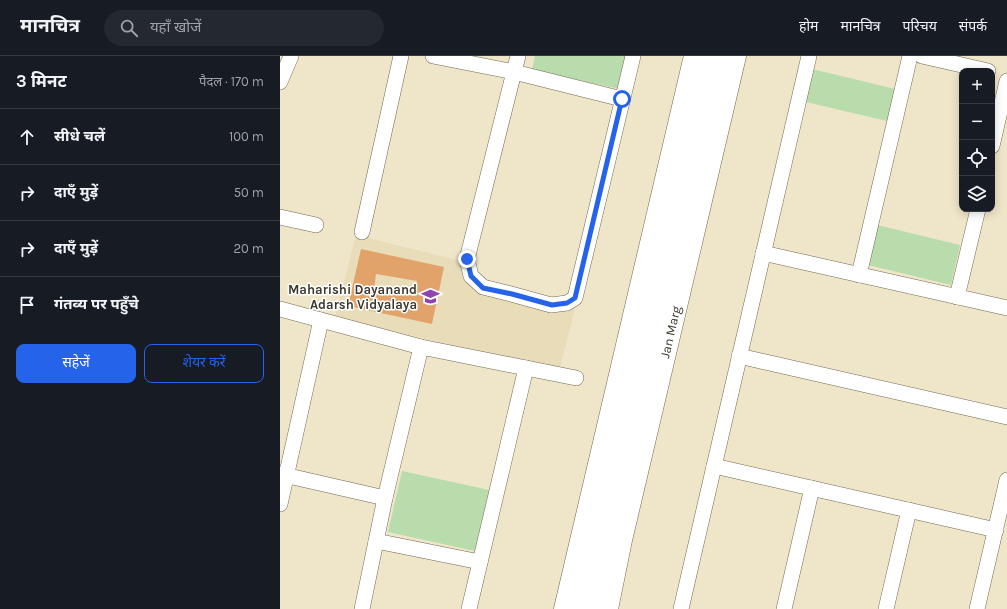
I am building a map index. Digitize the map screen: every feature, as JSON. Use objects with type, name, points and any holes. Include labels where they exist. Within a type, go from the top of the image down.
[{"type":"main road","points":[[565,609],[695,56]]},
{"type":"main road","name":"Jan Marg","points":[[587,609],[714,56]]},
{"type":"main road","name":"Jan Marg","points":[[607,609],[735,56]]},
{"type":"street","points":[[280,82],[291,56]]},
{"type":"street","points":[[362,232],[401,56]]},
{"type":"street","points":[[433,56],[450,58],[514,72],[622,99]]},
{"type":"street","points":[[518,56],[467,259],[471,276],[483,288],[552,305],[567,303],[575,298],[633,56]]},
{"type":"street","points":[[681,609],[808,56]]},
{"type":"street","points":[[859,274],[910,56]]},
{"type":"street","points":[[922,56],[975,68]]},
{"type":"street","points":[[995,73],[1007,75]]},
{"type":"street","points":[[993,140],[1007,81]]},
{"type":"street","points":[[957,296],[977,212]]},
{"type":"street","points":[[280,217],[316,225]]},
{"type":"street","points":[[763,253],[1007,308]]},
{"type":"street","points":[[280,309],[421,347],[576,378]]},
{"type":"street","points":[[280,504],[284,475],[321,320]]},
{"type":"street","points":[[362,609],[385,498],[421,347]]},
{"type":"street","points":[[739,356],[1007,417]]},
{"type":"street","points":[[469,609],[526,368]]},
{"type":"street","points":[[714,466],[996,530]]},
{"type":"street","points":[[284,475],[385,498]]},
{"type":"street","points":[[977,609],[1007,480]]},
{"type":"street","points":[[784,609],[812,488]]},
{"type":"street","points":[[886,609],[909,510]]},
{"type":"street","points":[[376,541],[480,562]]},
{"type":"shaded area","name":"Maharishi Dayanand Adarsh Vidyalaya","points":[[356,235],[469,263],[465,282],[575,309],[559,371],[335,317]]},
{"type":"green space","points":[[535,56],[627,56],[620,89],[532,70]]},
{"type":"green space","points":[[812,69],[895,89],[887,121],[802,101]]},
{"type":"green space","points":[[877,225],[960,245],[951,285],[868,265]]},
{"type":"green space","points":[[402,471],[489,490],[475,551],[388,532]]},
{"type":"building","points":[[361,249],[444,267],[432,324],[348,306]],"holes":[[[376,274],[417,281],[414,296],[374,289]]]},
{"type":"place","name":"Maharishi Dayanand Adarsh Vidyalaya","points":[[430,296]]},
{"type":"route","points":[[467,259],[471,276],[483,288],[552,305],[567,303],[575,298],[622,99]]}]
